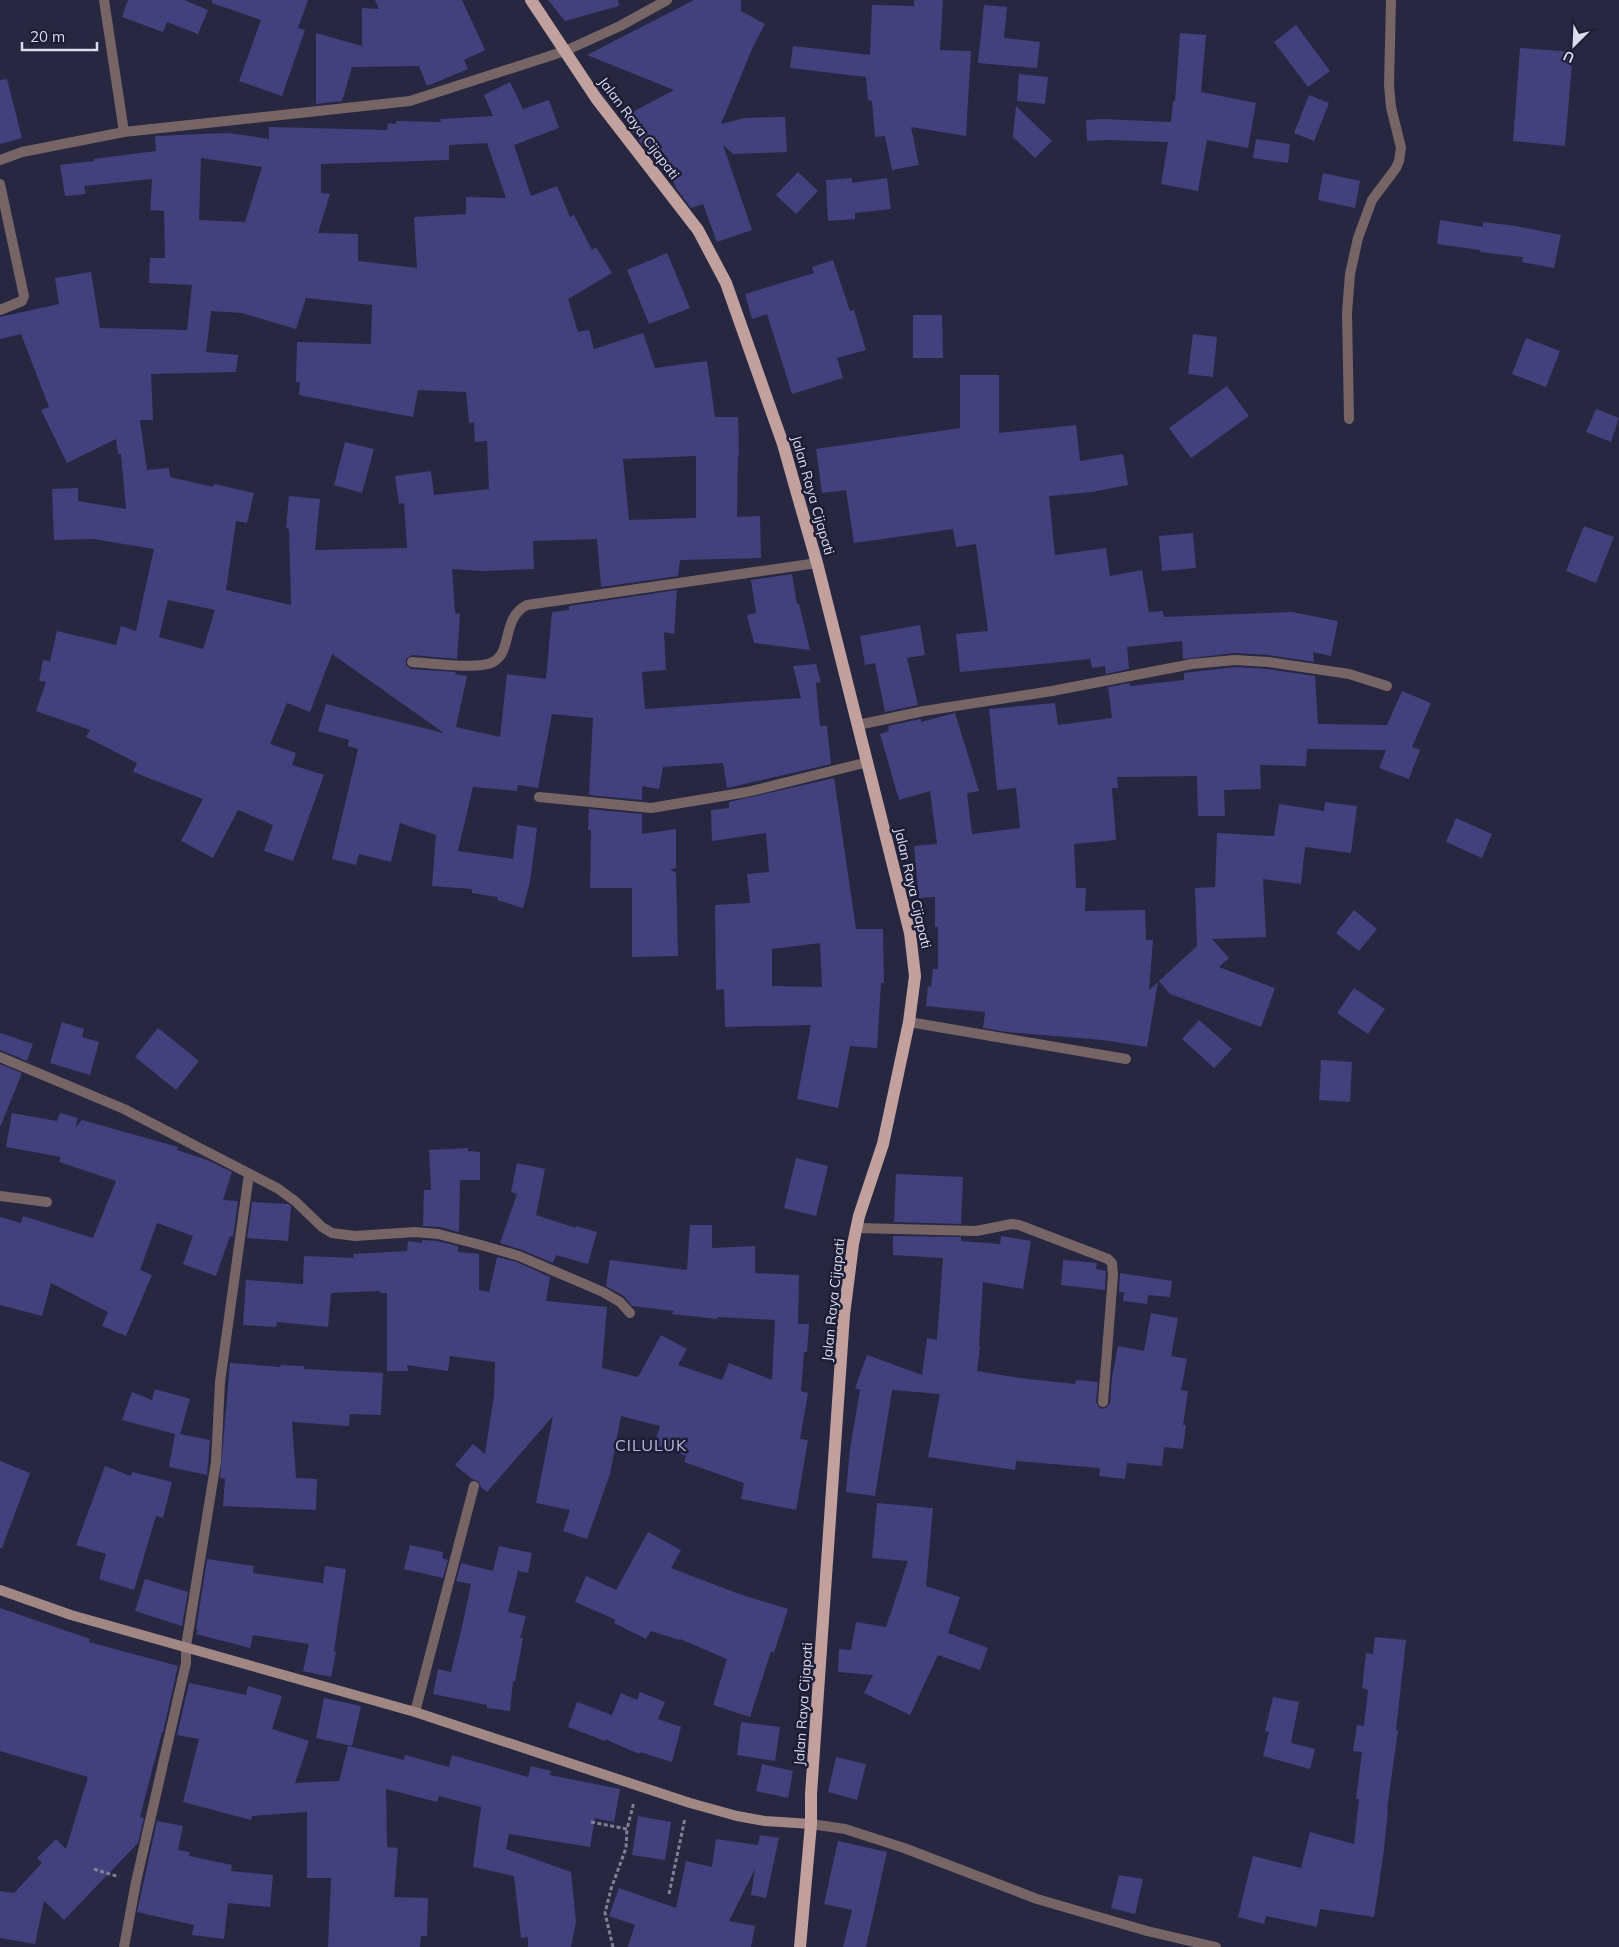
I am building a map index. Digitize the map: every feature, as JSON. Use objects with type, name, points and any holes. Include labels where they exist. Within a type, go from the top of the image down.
[{"type":"main road","name":"Jalan Raya Cijapati","points":[[531,0],[596,98],[698,230],[726,283],[783,444],[817,563],[910,933],[915,976],[909,1022],[882,1144],[853,1244],[844,1315],[811,1794],[811,1824],[800,1947]]},
{"type":"street","points":[[104,0],[124,132]]},
{"type":"street","points":[[0,160],[22,152],[124,132],[410,101],[565,51],[620,26],[667,0]]},
{"type":"street","points":[[1349,419],[1347,313],[1350,274],[1358,238],[1372,200],[1396,168],[1401,148],[1391,107],[1389,85],[1391,0]]},
{"type":"street","points":[[0,184],[24,296],[22,301],[0,310]]},
{"type":"street","points":[[412,662],[475,666],[495,662],[502,654],[510,623],[518,609],[527,605],[817,563]]},
{"type":"street","points":[[858,725],[924,711],[1052,691],[1192,664],[1235,660],[1268,662],[1349,674],[1387,686]]},
{"type":"street","points":[[540,798],[652,808],[747,792],[868,762]]},
{"type":"street","points":[[909,1022],[1126,1058]]},
{"type":"street","points":[[0,1057],[124,1109],[250,1174],[285,1193],[322,1227],[332,1233],[355,1236],[420,1232],[438,1234],[519,1256],[603,1292],[620,1302],[630,1313]]},
{"type":"street","points":[[124,1947],[136,1882],[186,1663],[186,1646],[216,1462],[220,1382],[250,1174]]},
{"type":"street","points":[[0,1196],[47,1202]]},
{"type":"street","points":[[857,1228],[976,1230],[1012,1224],[1108,1259],[1112,1263],[1113,1275],[1102,1402]]},
{"type":"street","points":[[415,1712],[474,1486]]},
{"type":"street","points":[[0,1590],[71,1615],[415,1712],[638,1786],[737,1816],[765,1821],[811,1824],[845,1829],[904,1848],[1037,1899],[1147,1931],[1216,1947]]},
{"type":"path","points":[[613,1947],[605,1913],[626,1848],[627,1829],[638,1786]]},
{"type":"path","points":[[669,1894],[685,1818]]},
{"type":"path","points":[[591,1822],[627,1829]]},
{"type":"path","points":[[94,1869],[136,1882]]},
{"type":"building","points":[[128,0],[184,0],[208,10],[198,34],[167,22],[163,32],[122,17]]},
{"type":"building","points":[[212,0],[308,0],[298,28],[305,30],[282,96],[239,81],[261,20],[212,3]]},
{"type":"building","points":[[375,0],[462,0],[485,50],[464,60],[468,69],[427,86],[419,66],[352,67],[342,101],[316,104],[316,33],[362,46],[362,8],[379,9]]},
{"type":"building","points":[[548,0],[618,0],[619,6],[565,21]]},
{"type":"building","points":[[694,0],[741,0],[741,11],[765,24],[752,49],[721,124],[745,118],[785,117],[787,152],[733,154],[723,145],[752,230],[717,242],[703,204],[691,208],[676,188],[663,152],[652,157],[635,135],[625,116],[674,90],[587,55]]},
{"type":"building","points":[[914,0],[943,0],[940,50],[971,51],[966,136],[911,127],[919,165],[892,170],[885,136],[875,137],[872,101],[868,100],[866,77],[790,68],[793,46],[870,55],[872,5],[914,6]]},
{"type":"building","points":[[984,5],[1007,7],[1004,38],[1040,42],[1037,68],[978,63]]},
{"type":"building","points":[[1296,25],[1330,71],[1308,87],[1274,42]]},
{"type":"building","points":[[1180,33],[1206,35],[1201,92],[1256,103],[1248,148],[1207,140],[1198,191],[1161,184],[1168,142],[1087,141],[1086,120],[1171,122],[1173,101],[1175,101]]},
{"type":"building","points":[[1520,48],[1573,52],[1565,146],[1513,141]]},
{"type":"building","points":[[1019,74],[1048,77],[1045,104],[1017,101]]},
{"type":"building","points":[[7,79],[22,138],[0,144],[0,80]]},
{"type":"building","points":[[510,82],[523,109],[549,100],[559,128],[514,145],[531,196],[557,186],[570,217],[574,215],[592,250],[596,247],[612,273],[568,299],[578,332],[589,330],[594,349],[643,333],[655,368],[707,361],[715,417],[738,417],[737,517],[760,516],[761,558],[680,560],[678,576],[601,587],[597,539],[533,541],[534,569],[482,571],[452,569],[455,613],[460,614],[457,659],[412,655],[406,659],[406,665],[411,669],[456,672],[455,674],[467,676],[456,727],[500,737],[507,674],[546,679],[552,612],[569,610],[569,606],[677,590],[674,634],[664,632],[666,670],[642,672],[645,709],[801,698],[793,666],[816,664],[821,682],[816,683],[820,726],[827,726],[831,764],[727,788],[723,763],[663,767],[659,789],[642,786],[642,800],[589,795],[593,718],[552,714],[538,788],[518,785],[517,791],[473,787],[458,851],[513,859],[517,825],[537,828],[530,882],[523,908],[497,900],[498,897],[472,893],[472,889],[432,886],[436,835],[400,823],[391,862],[359,854],[356,865],[332,859],[358,749],[348,746],[349,740],[318,731],[326,704],[444,733],[332,654],[310,712],[287,703],[270,744],[296,753],[292,765],[324,775],[293,861],[264,851],[273,825],[238,810],[213,858],[181,841],[203,799],[133,772],[137,763],[86,737],[90,730],[36,711],[46,682],[39,681],[43,660],[50,661],[57,631],[116,645],[121,626],[136,631],[154,549],[93,539],[54,540],[52,489],[78,488],[78,501],[126,509],[121,454],[118,454],[116,439],[67,463],[41,410],[49,407],[21,334],[0,339],[0,317],[59,304],[55,278],[91,272],[100,328],[187,330],[192,285],[149,283],[150,258],[165,258],[164,211],[150,210],[152,179],[84,186],[86,194],[65,196],[60,165],[156,151],[155,136],[228,133],[269,139],[269,127],[387,130],[388,123],[396,124],[396,121],[441,122],[440,119],[493,116],[484,95]],"holes":[[[487,143],[506,198],[466,197],[466,214],[414,217],[417,268],[358,261],[358,234],[318,233],[330,194],[321,193],[321,164],[449,160],[449,145]],[[201,158],[262,167],[245,222],[199,220]],[[306,298],[372,305],[371,344],[297,342],[296,382],[300,382],[299,395],[385,412],[385,409],[386,412],[413,417],[418,390],[466,392],[469,423],[474,422],[475,442],[487,441],[489,489],[434,495],[431,471],[395,476],[399,504],[404,503],[407,548],[315,550],[320,499],[289,496],[286,528],[289,529],[291,605],[226,590],[236,521],[247,523],[254,493],[214,484],[213,487],[170,477],[169,468],[147,470],[140,420],[153,420],[151,374],[236,372],[238,355],[206,352],[211,311],[242,313],[296,329]],[[696,456],[696,518],[629,520],[623,459]],[[168,600],[215,610],[203,649],[159,637]]]},
{"type":"building","points":[[1309,95],[1329,103],[1314,141],[1294,133]]},
{"type":"building","points":[[1016,106],[1052,141],[1035,158],[1013,137]]},
{"type":"building","points":[[1256,139],[1290,144],[1288,163],[1253,158]]},
{"type":"building","points":[[798,172],[818,191],[796,214],[776,195]]},
{"type":"building","points":[[1323,173],[1360,181],[1355,208],[1318,200]]},
{"type":"building","points":[[852,178],[852,183],[887,178],[891,209],[855,213],[855,219],[828,221],[826,180]]},
{"type":"building","points":[[1440,220],[1483,227],[1483,222],[1516,226],[1561,235],[1554,268],[1522,262],[1523,257],[1437,244]]},
{"type":"building","points":[[667,253],[690,308],[649,324],[627,270]]},
{"type":"building","points":[[833,260],[850,311],[854,310],[866,350],[837,358],[843,378],[792,394],[767,314],[752,319],[745,294],[814,273],[812,267]]},
{"type":"building","points":[[913,315],[942,315],[943,358],[913,358]]},
{"type":"building","points":[[1193,334],[1217,337],[1213,377],[1188,374]]},
{"type":"building","points":[[1526,338],[1560,351],[1546,387],[1512,374]]},
{"type":"building","points":[[960,375],[999,375],[999,433],[1076,425],[1080,461],[1123,454],[1128,485],[1092,492],[1049,496],[1055,555],[1106,548],[1110,576],[1142,570],[1149,612],[1163,611],[1164,617],[1292,612],[1338,621],[1331,656],[1313,652],[1314,662],[1269,655],[1235,653],[1183,659],[1182,641],[1127,647],[1129,669],[1106,674],[1105,666],[1092,668],[1090,659],[960,672],[956,634],[988,631],[976,544],[956,547],[953,529],[854,543],[846,490],[822,493],[816,449],[960,428]]},
{"type":"building","points":[[1227,386],[1249,416],[1191,458],[1169,428]]},
{"type":"building","points":[[1596,409],[1619,418],[1611,442],[1586,432]]},
{"type":"building","points":[[345,442],[374,449],[362,493],[334,485]]},
{"type":"building","points":[[1584,526],[1614,537],[1596,583],[1566,571]]},
{"type":"building","points":[[1193,533],[1196,568],[1162,571],[1159,536]]},
{"type":"building","points":[[792,574],[797,604],[799,604],[810,650],[754,643],[747,615],[756,613],[751,580]]},
{"type":"building","points":[[920,625],[925,655],[907,658],[918,705],[885,712],[875,663],[865,665],[860,636]]},
{"type":"building","points":[[1235,667],[1267,669],[1315,676],[1318,724],[1387,725],[1402,691],[1431,703],[1412,747],[1420,750],[1409,779],[1379,768],[1386,750],[1307,749],[1306,766],[1260,765],[1261,789],[1224,790],[1225,816],[1198,816],[1197,776],[1117,777],[1118,788],[1112,788],[1116,840],[1074,844],[1076,888],[1086,888],[1085,911],[1145,910],[1146,940],[1153,940],[1149,990],[1158,982],[1147,1047],[1103,1040],[1007,1032],[983,1028],[985,1012],[926,1006],[928,986],[931,987],[933,969],[938,969],[938,927],[935,927],[935,897],[919,898],[914,846],[937,844],[930,791],[899,800],[880,734],[889,731],[888,726],[921,719],[921,722],[955,713],[979,791],[967,793],[972,834],[1020,828],[1016,788],[997,790],[989,709],[1055,703],[1058,725],[1112,718],[1108,687],[1130,683],[1130,686],[1184,680],[1184,673]]},
{"type":"building","points":[[834,778],[856,929],[883,929],[884,983],[881,983],[877,1048],[850,1046],[838,1108],[797,1099],[811,1025],[725,1027],[724,989],[716,990],[715,905],[750,903],[747,874],[769,872],[766,833],[712,841],[711,810],[729,808],[729,802]],"holes":[[[820,943],[822,987],[772,986],[772,949]]]},
{"type":"building","points":[[1325,802],[1357,806],[1351,853],[1305,847],[1301,884],[1263,879],[1266,937],[1212,939],[1229,958],[1219,967],[1275,988],[1261,1027],[1170,994],[1159,981],[1197,946],[1195,888],[1215,887],[1217,833],[1274,836],[1279,804],[1324,811]]},
{"type":"building","points":[[589,809],[642,814],[642,834],[676,829],[676,868],[670,869],[676,873],[678,956],[632,957],[632,888],[590,888],[591,830],[588,830]]},
{"type":"building","points":[[1456,818],[1492,834],[1482,858],[1446,842]]},
{"type":"building","points":[[1354,910],[1377,929],[1359,951],[1336,933]]},
{"type":"building","points":[[1354,988],[1385,1009],[1368,1034],[1337,1013]]},
{"type":"building","points":[[1199,1020],[1232,1049],[1214,1068],[1182,1039]]},
{"type":"building","points":[[62,1022],[84,1029],[82,1037],[99,1042],[90,1075],[50,1063]]},
{"type":"building","points":[[158,1028],[199,1061],[176,1090],[135,1057]]},
{"type":"building","points":[[0,1033],[33,1044],[27,1061],[0,1050]]},
{"type":"building","points":[[1321,1060],[1352,1062],[1350,1102],[1319,1100]]},
{"type":"building","points":[[0,1064],[22,1073],[1,1125],[0,1125]]},
{"type":"building","points":[[12,1113],[57,1121],[60,1113],[78,1118],[75,1128],[82,1120],[178,1147],[177,1150],[207,1160],[232,1172],[223,1200],[238,1201],[233,1237],[230,1236],[216,1276],[183,1264],[193,1236],[157,1223],[140,1270],[152,1275],[126,1336],[102,1326],[108,1312],[51,1283],[42,1316],[0,1305],[0,1217],[21,1223],[23,1216],[93,1238],[116,1181],[59,1162],[61,1157],[6,1147]]},
{"type":"building","points":[[468,1148],[468,1151],[480,1152],[480,1180],[460,1180],[459,1232],[440,1227],[423,1226],[424,1190],[431,1190],[429,1150]]},
{"type":"building","points":[[796,1158],[828,1166],[816,1216],[784,1208]]},
{"type":"building","points":[[517,1163],[545,1169],[536,1215],[576,1228],[576,1226],[597,1232],[588,1264],[556,1255],[553,1263],[500,1243],[517,1194],[511,1192]]},
{"type":"building","points":[[896,1174],[963,1177],[961,1224],[894,1222]]},
{"type":"building","points":[[252,1202],[288,1204],[291,1206],[288,1241],[247,1238]]},
{"type":"building","points":[[690,1225],[712,1225],[712,1248],[755,1246],[755,1273],[799,1275],[798,1324],[809,1324],[807,1352],[804,1352],[801,1391],[808,1393],[800,1439],[808,1440],[796,1510],[741,1499],[744,1483],[684,1462],[686,1456],[654,1444],[660,1426],[621,1416],[610,1474],[587,1539],[563,1531],[570,1510],[536,1503],[553,1416],[487,1492],[478,1481],[472,1479],[455,1465],[473,1444],[485,1454],[494,1396],[495,1362],[450,1356],[448,1371],[407,1365],[408,1371],[387,1371],[387,1293],[380,1293],[379,1291],[331,1293],[328,1327],[277,1322],[276,1327],[243,1325],[246,1280],[303,1284],[304,1256],[354,1258],[353,1254],[407,1251],[408,1241],[422,1243],[422,1240],[437,1241],[458,1246],[458,1252],[479,1254],[479,1290],[489,1292],[497,1257],[517,1262],[550,1277],[546,1301],[607,1307],[602,1368],[638,1377],[661,1335],[687,1349],[678,1365],[722,1380],[729,1363],[772,1380],[775,1320],[718,1317],[717,1319],[672,1314],[674,1311],[632,1306],[624,1296],[606,1286],[610,1260],[687,1270]]},
{"type":"building","points":[[893,1236],[961,1237],[961,1241],[1000,1244],[1001,1236],[1031,1241],[1023,1289],[983,1282],[977,1371],[1075,1384],[1076,1380],[1098,1382],[1096,1402],[1102,1409],[1106,1408],[1110,1403],[1112,1377],[1118,1346],[1144,1351],[1151,1313],[1178,1318],[1171,1356],[1187,1359],[1181,1390],[1188,1391],[1183,1425],[1186,1425],[1183,1449],[1164,1447],[1162,1466],[1127,1463],[1125,1479],[1099,1476],[1100,1468],[1016,1461],[1015,1470],[928,1457],[940,1394],[892,1390],[875,1496],[846,1492],[850,1449],[860,1390],[855,1388],[867,1355],[922,1375],[927,1338],[937,1340],[943,1258],[893,1255]]},
{"type":"building","points":[[1063,1260],[1097,1263],[1096,1269],[1106,1271],[1105,1290],[1061,1285]]},
{"type":"building","points":[[1120,1273],[1172,1281],[1170,1297],[1148,1295],[1147,1304],[1123,1301],[1124,1292],[1119,1292]]},
{"type":"building","points":[[230,1363],[280,1367],[281,1365],[304,1366],[304,1369],[383,1373],[381,1415],[350,1414],[349,1426],[292,1422],[296,1478],[317,1479],[316,1510],[223,1506],[225,1479],[220,1478]]},
{"type":"building","points":[[155,1389],[190,1399],[180,1434],[210,1440],[207,1475],[169,1467],[175,1434],[122,1420],[132,1392],[152,1400]]},
{"type":"building","points":[[0,1461],[30,1473],[2,1548],[0,1548]]},
{"type":"building","points":[[105,1466],[131,1476],[132,1472],[172,1482],[163,1518],[156,1516],[134,1590],[99,1579],[106,1554],[76,1545]]},
{"type":"building","points":[[877,1503],[933,1508],[926,1586],[960,1597],[948,1633],[988,1648],[980,1670],[938,1655],[910,1715],[864,1693],[873,1675],[838,1672],[839,1649],[851,1650],[856,1622],[886,1627],[908,1561],[872,1558]]},
{"type":"building","points":[[648,1532],[681,1550],[671,1568],[739,1594],[788,1609],[774,1653],[771,1651],[750,1717],[713,1705],[727,1659],[680,1639],[651,1631],[646,1639],[614,1623],[616,1620],[575,1602],[586,1576],[616,1590]]},
{"type":"building","points":[[410,1545],[443,1552],[442,1558],[448,1560],[443,1578],[404,1569]]},
{"type":"building","points":[[499,1546],[532,1553],[528,1573],[518,1571],[508,1612],[526,1616],[520,1638],[523,1638],[515,1682],[513,1681],[510,1711],[487,1708],[487,1705],[433,1694],[438,1669],[451,1672],[463,1622],[471,1584],[456,1581],[461,1563],[493,1571]]},
{"type":"building","points":[[207,1559],[254,1566],[253,1573],[323,1583],[325,1566],[346,1569],[334,1651],[336,1652],[331,1677],[303,1671],[309,1644],[253,1635],[250,1648],[196,1634]]},
{"type":"building","points":[[145,1579],[188,1592],[182,1626],[135,1611]]},
{"type":"building","points":[[0,1608],[90,1639],[89,1642],[178,1666],[163,1732],[140,1817],[144,1818],[138,1843],[64,1920],[44,1901],[35,1944],[0,1938],[0,1891],[14,1893],[42,1863],[37,1858],[56,1839],[66,1849],[88,1777],[0,1751]]},
{"type":"building","points":[[1375,1637],[1406,1640],[1396,1730],[1398,1730],[1374,1917],[1320,1909],[1317,1927],[1266,1916],[1264,1924],[1238,1917],[1253,1856],[1301,1868],[1310,1832],[1354,1844],[1359,1799],[1356,1799],[1362,1752],[1353,1751],[1357,1725],[1364,1726],[1368,1690],[1362,1688],[1366,1653],[1373,1654]]},
{"type":"building","points":[[189,1683],[246,1695],[248,1686],[282,1696],[272,1729],[309,1741],[295,1783],[339,1781],[348,1746],[404,1760],[405,1755],[449,1767],[452,1755],[528,1777],[531,1766],[551,1771],[550,1775],[620,1789],[614,1822],[595,1818],[590,1847],[509,1834],[506,1849],[571,1872],[576,1922],[571,1947],[528,1947],[528,1937],[521,1938],[514,1876],[473,1867],[481,1807],[439,1796],[437,1802],[386,1789],[387,1847],[398,1848],[394,1897],[428,1898],[427,1936],[421,1936],[420,1947],[328,1947],[331,1878],[307,1878],[307,1812],[252,1816],[251,1820],[183,1802],[199,1739],[177,1735]]},
{"type":"building","points":[[640,1692],[665,1702],[658,1719],[681,1727],[672,1762],[640,1752],[639,1754],[605,1739],[605,1741],[568,1727],[577,1702],[612,1715],[621,1693],[637,1700]]},
{"type":"building","points":[[1273,1697],[1299,1702],[1291,1743],[1315,1749],[1310,1769],[1263,1756],[1269,1732],[1265,1731]]},
{"type":"building","points":[[324,1698],[361,1706],[352,1746],[316,1738]]},
{"type":"building","points":[[741,1722],[780,1727],[775,1761],[737,1755]]},
{"type":"building","points":[[836,1757],[866,1764],[857,1800],[828,1792]]},
{"type":"building","points":[[762,1764],[793,1771],[788,1798],[756,1791]]},
{"type":"building","points":[[638,1816],[671,1822],[665,1860],[632,1855]]},
{"type":"building","points":[[157,1821],[183,1826],[178,1850],[190,1852],[189,1856],[232,1865],[231,1871],[273,1875],[270,1907],[228,1903],[224,1939],[192,1935],[194,1925],[137,1912]]},
{"type":"building","points":[[760,1835],[779,1838],[766,1898],[751,1895],[755,1869],[729,1921],[755,1926],[751,1947],[628,1947],[635,1925],[609,1916],[619,1888],[676,1908],[686,1861],[712,1867],[716,1839],[758,1845]]},
{"type":"building","points":[[838,1841],[887,1852],[866,1947],[843,1947],[852,1910],[824,1904]]},
{"type":"building","points":[[1119,1875],[1143,1879],[1135,1914],[1111,1908]]},
{"type":"district","name":"CILULUK","points":[[651,1445]]}]
